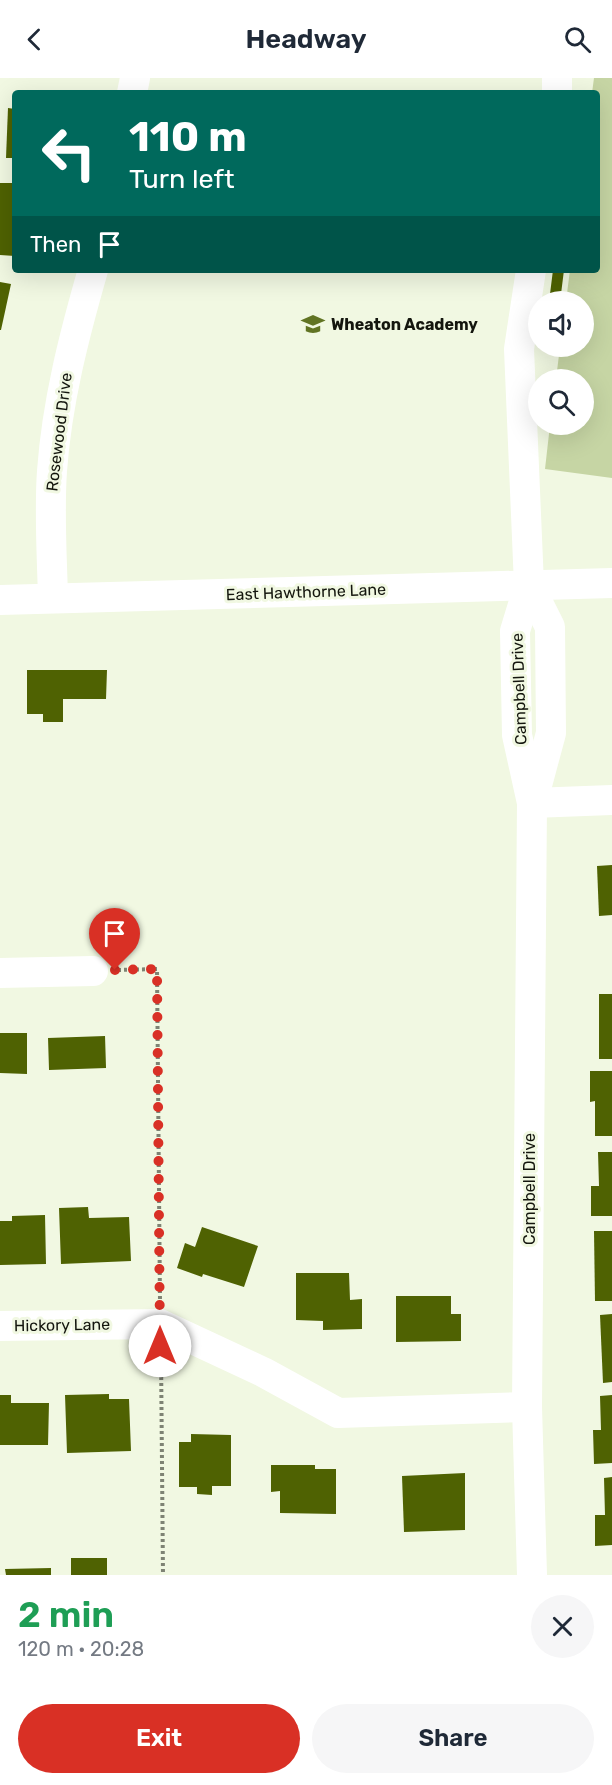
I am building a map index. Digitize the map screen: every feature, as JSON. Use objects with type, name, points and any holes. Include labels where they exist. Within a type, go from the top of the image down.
[{"type":"street","name":"Rosewood Drive","points":[[53,598],[50,503],[58,412],[73,338],[92,273]]},
{"type":"street","points":[[529,585],[519,349],[531,273]]},
{"type":"street","name":"East Hawthorne Lane","points":[[0,600],[612,583]]},
{"type":"street","name":"Campbell Drive","points":[[529,585],[550,627],[552,733],[532,803],[527,1407],[532,1575]]},
{"type":"street","points":[[532,803],[612,800]]},
{"type":"street","points":[[0,974],[93,971]]},
{"type":"street","points":[[160,1323],[263,1372],[339,1413],[527,1407]]},
{"type":"street","name":"Hickory Lane","points":[[0,1326],[160,1323]]},
{"type":"path","points":[[93,971],[157,969],[163,1575]]},
{"type":"green space","points":[[594,78],[612,78],[612,478],[545,469],[549,435],[594,435],[594,369],[557,369],[559,357],[594,357],[594,291],[567,291],[570,273],[600,273],[600,90],[592,90]]},
{"type":"building","points":[[8,108],[12,109],[12,158],[6,158]]},
{"type":"building","points":[[0,183],[12,183],[12,256],[0,255]]},
{"type":"building","points":[[553,273],[564,273],[561,291],[550,291]]},
{"type":"building","points":[[0,282],[11,284],[1,330],[0,330]]},
{"type":"building","points":[[27,670],[107,670],[106,699],[63,699],[63,722],[43,722],[43,714],[27,714]]},
{"type":"building","points":[[612,865],[612,915],[599,916],[597,866]]},
{"type":"building","points":[[599,994],[612,994],[612,1059],[599,1059]]},
{"type":"building","points":[[0,1033],[27,1033],[27,1074],[0,1073]]},
{"type":"building","points":[[105,1036],[106,1068],[49,1070],[48,1038]]},
{"type":"building","points":[[590,1071],[612,1071],[612,1136],[595,1136],[595,1101],[590,1102]]},
{"type":"building","points":[[598,1152],[612,1152],[612,1216],[591,1216],[591,1186],[599,1186]]},
{"type":"building","points":[[88,1207],[89,1218],[129,1217],[131,1261],[61,1264],[59,1208]]},
{"type":"building","points":[[45,1215],[46,1264],[0,1265],[0,1221],[12,1221],[12,1216]]},
{"type":"building","points":[[202,1227],[258,1246],[244,1287],[203,1274],[202,1277],[177,1268],[185,1243],[195,1247]]},
{"type":"building","points":[[594,1231],[612,1231],[612,1301],[595,1301]]},
{"type":"building","points":[[296,1273],[349,1273],[350,1300],[362,1299],[362,1329],[323,1330],[323,1321],[296,1320]]},
{"type":"building","points":[[396,1296],[451,1296],[451,1314],[461,1314],[461,1341],[396,1342]]},
{"type":"building","points":[[612,1314],[612,1382],[603,1383],[600,1315]]},
{"type":"building","points":[[109,1394],[109,1399],[129,1399],[131,1451],[67,1453],[65,1395]]},
{"type":"building","points":[[0,1395],[11,1395],[11,1403],[49,1403],[48,1445],[0,1445]]},
{"type":"building","points":[[612,1395],[612,1463],[594,1464],[593,1430],[601,1430],[600,1396]]},
{"type":"building","points":[[191,1434],[231,1435],[231,1486],[212,1486],[212,1495],[197,1494],[197,1487],[179,1487],[179,1442],[191,1442]]},
{"type":"building","points":[[271,1465],[315,1465],[315,1469],[336,1469],[336,1514],[280,1513],[280,1491],[271,1492]]},
{"type":"building","points":[[465,1473],[465,1530],[404,1532],[402,1476]]},
{"type":"building","points":[[612,1477],[612,1545],[595,1546],[595,1515],[605,1515],[604,1478]]},
{"type":"building","points":[[71,1558],[107,1558],[107,1575],[71,1575]]},
{"type":"building","points":[[51,1568],[51,1575],[6,1575],[5,1569]]},
{"type":"place","name":"Wheaton Academy","points":[[313,324]]},
{"type":"route","points":[[115,970],[157,969],[160,1346]]}]
